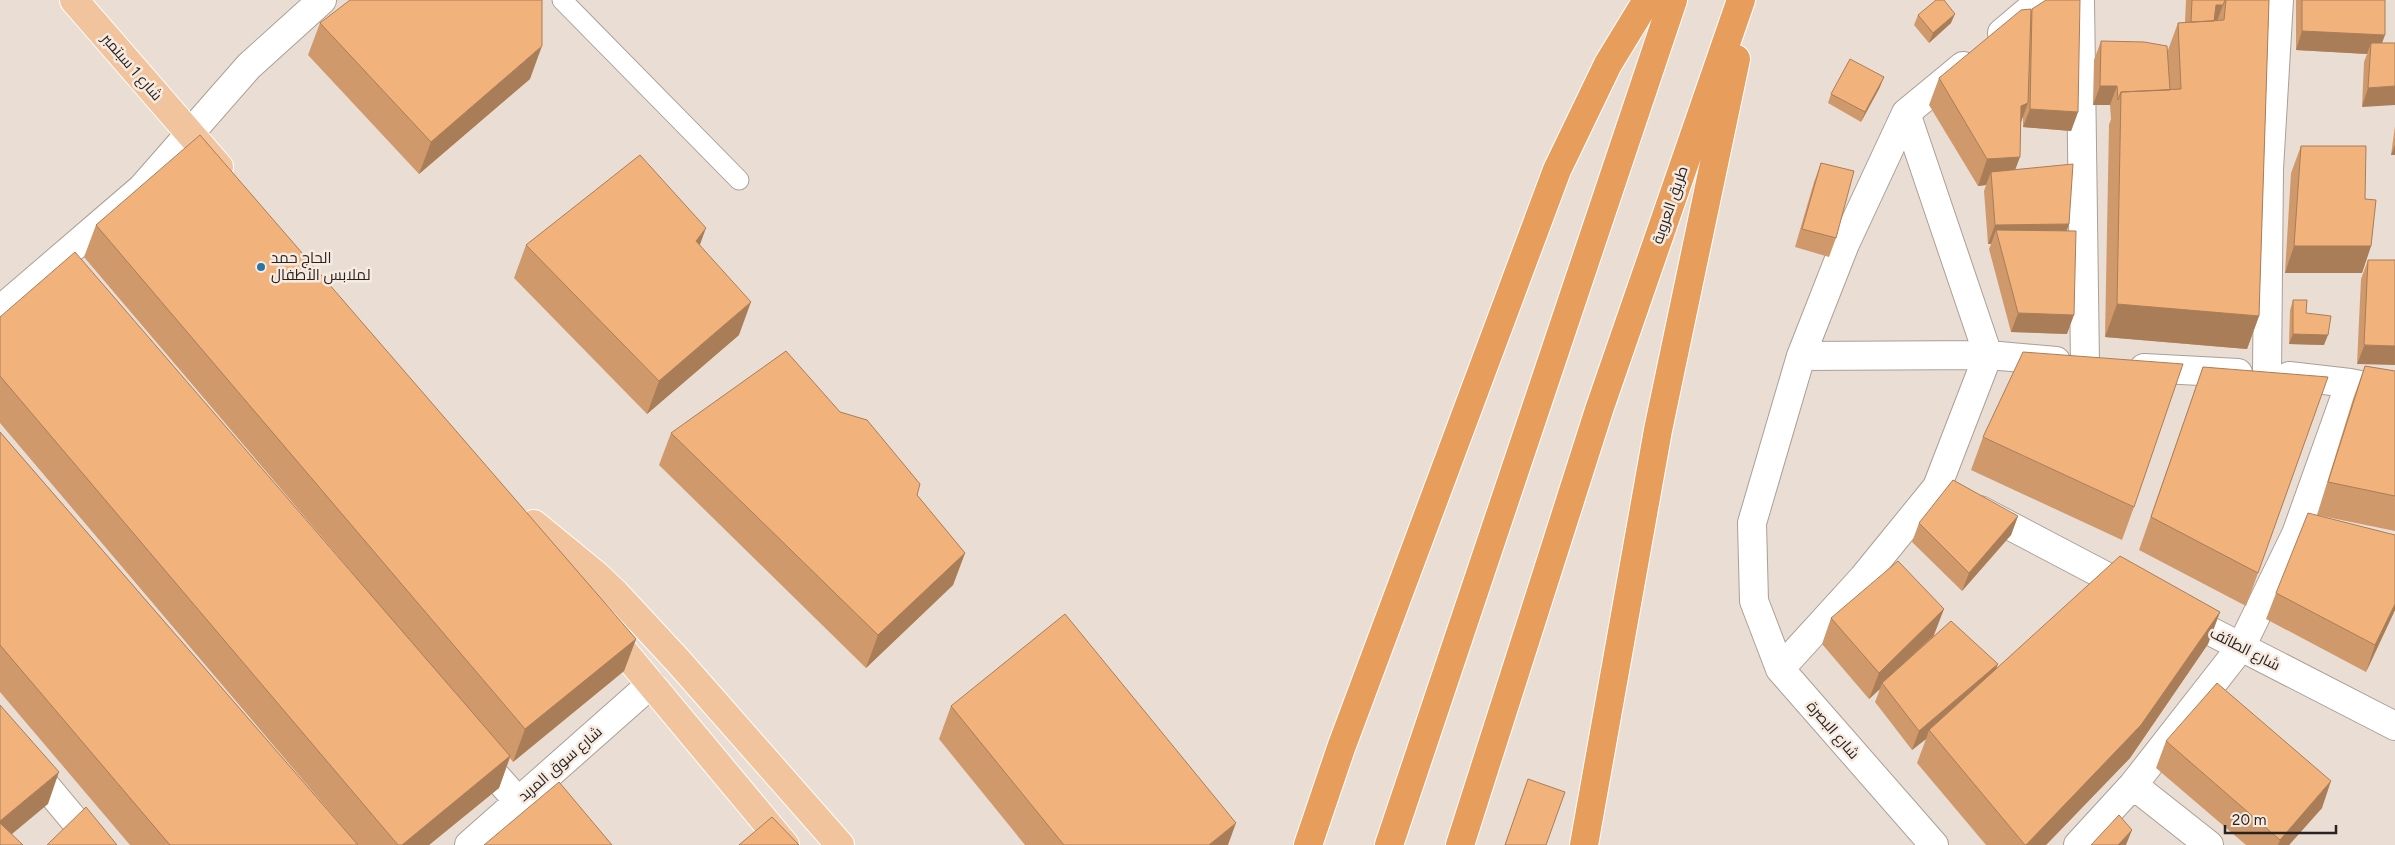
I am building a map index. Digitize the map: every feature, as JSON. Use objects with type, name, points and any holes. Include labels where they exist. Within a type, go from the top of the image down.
[{"type":"highway","points":[[1308,845],[1341,748],[1557,170],[1608,64],[1647,0]]},
{"type":"highway","points":[[1389,845],[1673,0]]},
{"type":"highway","name":"طريق العروبة","points":[[1460,845],[1599,410],[1741,0]]},
{"type":"highway","points":[[1584,845],[1658,430],[1749,0]]},
{"type":"main road","name":"شارع 1 سبتمبر","points":[[74,0],[236,186]]},
{"type":"main road","points":[[786,845],[584,602],[527,516],[616,594],[679,662],[840,845]]},
{"type":"street","points":[[0,310],[57,275],[142,188],[249,66],[322,0]]},
{"type":"street","points":[[1780,669],[1863,578],[1937,487],[1988,355],[1906,113],[2041,0]]},
{"type":"street","points":[[2080,0],[2084,364]]},
{"type":"street","points":[[2267,374],[2269,169],[2279,0]]},
{"type":"street","name":"شارع البصرة","points":[[1906,113],[1845,244],[1801,356],[1752,523],[1754,601],[1780,669],[1934,845]]},
{"type":"street","points":[[1801,356],[1988,355],[2084,364],[2267,374],[2350,383],[2395,392]]},
{"type":"street","points":[[2078,845],[2133,785],[2241,647],[2296,534],[2350,383]]},
{"type":"street","name":"شارع الطائف","points":[[1937,487],[2395,726]]},
{"type":"street","points":[[2296,534],[2323,541]]},
{"type":"street","name":"شارع سوق المربد","points":[[469,845],[651,684]]},
{"type":"street","points":[[0,731],[95,845]]},
{"type":"street","points":[[459,734],[518,801]]},
{"type":"street","points":[[2133,785],[2209,845]]},
{"type":"lane","points":[[562,0],[740,180]]},
{"type":"building","points":[[350,0],[542,0],[542,46],[431,142],[320,23]]},
{"type":"building","points":[[1936,0],[1944,0],[1955,14],[1933,33],[1918,15]]},
{"type":"building","points":[[2046,0],[2080,0],[2078,112],[2030,109],[2032,9]]},
{"type":"building","points":[[2192,0],[2225,0],[2223,5],[2216,5],[2214,21],[2191,22]]},
{"type":"building","points":[[2226,0],[2269,0],[2259,316],[2117,304],[2121,92],[2181,89],[2178,23],[2224,20]]},
{"type":"building","points":[[2302,0],[2385,0],[2385,35],[2302,31]]},
{"type":"building","points":[[2031,9],[2028,103],[2021,106],[2020,157],[1987,159],[1939,78],[2021,10]]},
{"type":"building","points":[[2101,41],[2144,42],[2167,46],[2170,90],[2121,92],[2118,100],[2117,86],[2100,86]]},
{"type":"building","points":[[2371,43],[2395,43],[2395,86],[2368,88]]},
{"type":"building","points":[[1850,59],[1884,77],[1865,112],[1831,94]]},
{"type":"building","points":[[200,135],[636,639],[525,729],[96,225]]},
{"type":"building","points":[[2301,146],[2366,146],[2365,199],[2376,200],[2371,246],[2294,246]]},
{"type":"building","points":[[640,155],[706,228],[696,241],[751,302],[659,381],[526,245]]},
{"type":"building","points":[[1821,163],[1854,171],[1836,238],[1802,229]]},
{"type":"building","points":[[2073,164],[2069,224],[1995,225],[1991,172]]},
{"type":"building","points":[[1996,230],[2076,231],[2074,315],[2018,313]]},
{"type":"building","points":[[75,252],[510,756],[402,845],[398,845],[0,376],[0,317]]},
{"type":"building","points":[[2368,260],[2395,260],[2395,346],[2364,345]]},
{"type":"building","points":[[2293,300],[2307,300],[2306,313],[2331,316],[2328,335],[2293,334]]},
{"type":"building","points":[[786,351],[840,412],[867,420],[920,484],[917,495],[965,553],[878,635],[671,433]]},
{"type":"building","points":[[2023,352],[2183,364],[2134,507],[1983,437]]},
{"type":"building","points":[[2365,366],[2395,371],[2395,496],[2328,482]]},
{"type":"building","points":[[2203,367],[2328,377],[2258,573],[2151,517]]},
{"type":"building","points":[[0,432],[358,845],[170,845],[0,645]]},
{"type":"building","points":[[1953,480],[2018,516],[1969,573],[1919,523]]},
{"type":"building","points":[[2308,513],[2395,535],[2395,604],[2375,645],[2276,593]]},
{"type":"building","points":[[2120,556],[2220,612],[2141,725],[2025,845],[1929,730]]},
{"type":"building","points":[[1898,561],[1944,609],[1879,673],[1831,618]]},
{"type":"building","points":[[1065,614],[1236,823],[1209,845],[1064,845],[951,706]]},
{"type":"building","points":[[1951,621],[1998,664],[1919,731],[1882,683]]},
{"type":"building","points":[[2217,683],[2331,781],[2280,840],[2166,741]]},
{"type":"building","points":[[0,705],[59,772],[0,821]]},
{"type":"building","points":[[1528,779],[1565,792],[1546,845],[1505,845]]},
{"type":"building","points":[[559,782],[612,845],[484,845]]},
{"type":"building","points":[[86,807],[117,845],[47,845]]},
{"type":"building","points":[[2119,815],[2132,830],[2118,845],[2091,845]]},
{"type":"building","points":[[772,817],[799,845],[739,845]]},
{"type":"building","points":[[0,823],[23,845],[0,845]]},
{"type":"place","name":"الحاج حمد لملابس الأطفال","points":[[261,267]]}]
